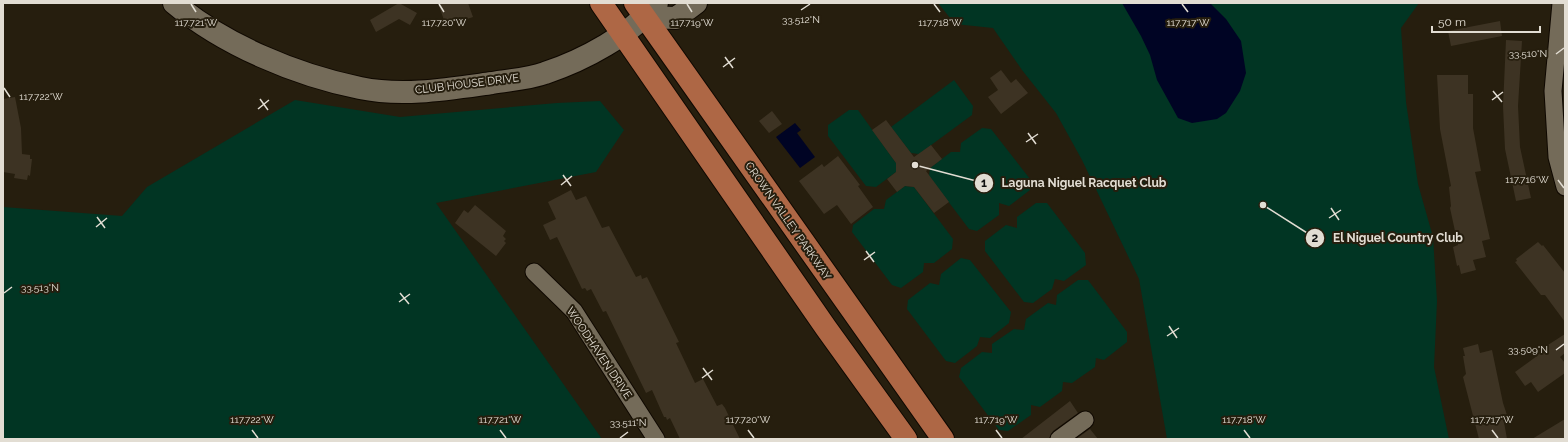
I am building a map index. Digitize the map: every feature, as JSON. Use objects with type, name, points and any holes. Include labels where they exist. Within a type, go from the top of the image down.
[{"type":"main road","points":[[601,3],[621,34],[826,328],[906,439]]},
{"type":"main road","name":"CROWN VALLEY PARKWAY","points":[[646,8],[943,439]]},
{"type":"street","name":"CLUB HOUSE DRIVE","points":[[174,3],[230,42],[277,64],[360,88],[400,92],[445,89],[544,73],[594,52],[621,34],[646,8]]},
{"type":"street","points":[[646,8],[676,18],[696,3]]},
{"type":"street","points":[[1561,3],[1553,91],[1557,157],[1565,187]]},
{"type":"street","name":"WOODHAVEN DRIVE","points":[[534,272],[574,311],[656,439]]},
{"type":"street","points":[[1059,439],[1085,420]]},
{"type":"green space","points":[[938,3],[1419,3],[1401,28],[1406,102],[1418,184],[1433,237],[1437,301],[1434,367],[1449,439],[1167,439],[1139,279],[1082,160],[1056,113],[1022,70],[993,28],[955,24]]},
{"type":"green space","points":[[954,80],[973,106],[972,115],[919,154],[911,153],[891,127]]},
{"type":"green space","points":[[295,100],[400,117],[557,103],[600,101],[624,130],[596,172],[436,203],[602,439],[3,439],[3,207],[122,216],[147,187]]},
{"type":"green space","points":[[849,110],[858,110],[896,163],[896,172],[876,187],[866,186],[828,136],[828,125]]},
{"type":"green space","points":[[982,128],[991,129],[1030,179],[1030,190],[1009,206],[999,203],[999,215],[977,231],[969,229],[929,176],[930,168],[951,152],[960,152],[961,143]]},
{"type":"green space","points":[[905,186],[914,187],[953,239],[952,249],[934,263],[924,263],[923,272],[901,288],[892,285],[852,232],[853,225],[874,209],[884,209],[886,200]]},
{"type":"green space","points":[[1036,203],[1047,203],[1085,253],[1086,265],[1064,281],[1055,279],[1052,289],[1033,303],[1024,302],[985,251],[985,241],[1006,225],[1017,228],[1017,217]]},
{"type":"green space","points":[[961,258],[970,260],[1011,312],[1009,323],[990,338],[980,337],[977,346],[955,363],[946,361],[907,309],[908,300],[930,283],[939,285],[941,274]]},
{"type":"green space","points":[[1078,280],[1088,280],[1127,332],[1127,342],[1104,360],[1096,358],[1095,367],[1072,383],[1063,382],[1062,391],[1040,407],[1031,405],[1031,415],[1008,431],[999,430],[959,377],[961,368],[982,352],[992,353],[992,344],[1014,329],[1024,330],[1026,319],[1048,303],[1056,305],[1057,295]]},
{"type":"water","points":[[1122,3],[1210,3],[1226,19],[1241,41],[1246,73],[1240,91],[1226,113],[1217,119],[1192,123],[1178,118],[1157,80],[1150,55],[1141,36]]},
{"type":"water","points":[[795,123],[801,130],[797,133],[815,157],[800,168],[776,137]]},
{"type":"building","points":[[399,3],[417,13],[410,25],[399,19],[376,32],[370,20]]},
{"type":"building","points":[[438,3],[468,3],[473,17],[446,26]]},
{"type":"building","points":[[1500,21],[1502,36],[1451,46],[1448,31]]},
{"type":"building","points":[[1506,40],[1522,41],[1518,106],[1520,147],[1531,198],[1516,201],[1505,149],[1503,106]]},
{"type":"building","points":[[1001,70],[1011,83],[1016,79],[1028,93],[1001,114],[988,97],[998,90],[990,78]]},
{"type":"building","points":[[1437,75],[1468,75],[1468,94],[1473,94],[1473,128],[1481,171],[1475,172],[1490,239],[1482,241],[1486,257],[1473,260],[1476,270],[1461,274],[1459,265],[1457,266],[1453,247],[1458,245],[1450,208],[1449,187],[1451,186],[1440,129]]},
{"type":"building","points":[[15,97],[21,128],[22,154],[30,155],[30,159],[32,159],[30,176],[28,175],[27,180],[14,178],[15,174],[3,172],[3,99]]},
{"type":"building","points":[[772,111],[782,124],[769,133],[759,121]]},
{"type":"building","points":[[886,120],[914,157],[931,145],[942,159],[926,171],[949,202],[934,213],[914,187],[905,186],[897,192],[887,179],[896,172],[896,163],[872,130]]},
{"type":"building","points":[[838,156],[860,185],[858,186],[873,207],[851,224],[837,205],[824,214],[799,181],[822,164],[824,167]]},
{"type":"building","points":[[571,190],[576,200],[586,196],[602,228],[609,226],[636,277],[641,275],[642,279],[647,277],[679,342],[676,343],[695,383],[703,379],[717,406],[722,404],[725,408],[740,439],[680,439],[670,418],[667,420],[666,417],[664,417],[652,390],[646,393],[606,311],[603,312],[591,289],[587,291],[585,288],[582,289],[557,237],[550,240],[543,225],[556,219],[548,202]]},
{"type":"building","points":[[475,205],[506,231],[503,236],[506,239],[504,241],[506,243],[496,256],[455,223],[464,210],[468,213]]},
{"type":"building","points":[[1538,242],[1542,246],[1543,245],[1565,273],[1565,322],[1545,295],[1541,295],[1515,262],[1517,261],[1516,259]]},
{"type":"building","points":[[1565,334],[1565,353],[1560,357],[1565,363],[1565,373],[1538,392],[1531,382],[1525,386],[1515,372],[1537,356],[1537,352]]},
{"type":"building","points":[[1478,344],[1480,353],[1492,350],[1503,403],[1509,421],[1504,422],[1507,439],[1479,439],[1463,377],[1466,374],[1463,348]]},
{"type":"building","points":[[1070,401],[1078,413],[1053,431],[1049,439],[1021,439]]},
{"type":"building","points":[[1565,419],[1565,439],[1532,439]]},
{"type":"building","points":[[1090,429],[1098,439],[1076,439]]},
{"type":"place","name":"Laguna Niguel Racquet Club","points":[[915,165]]},
{"type":"place","name":"El Niguel Country Club","points":[[1263,205]]}]
